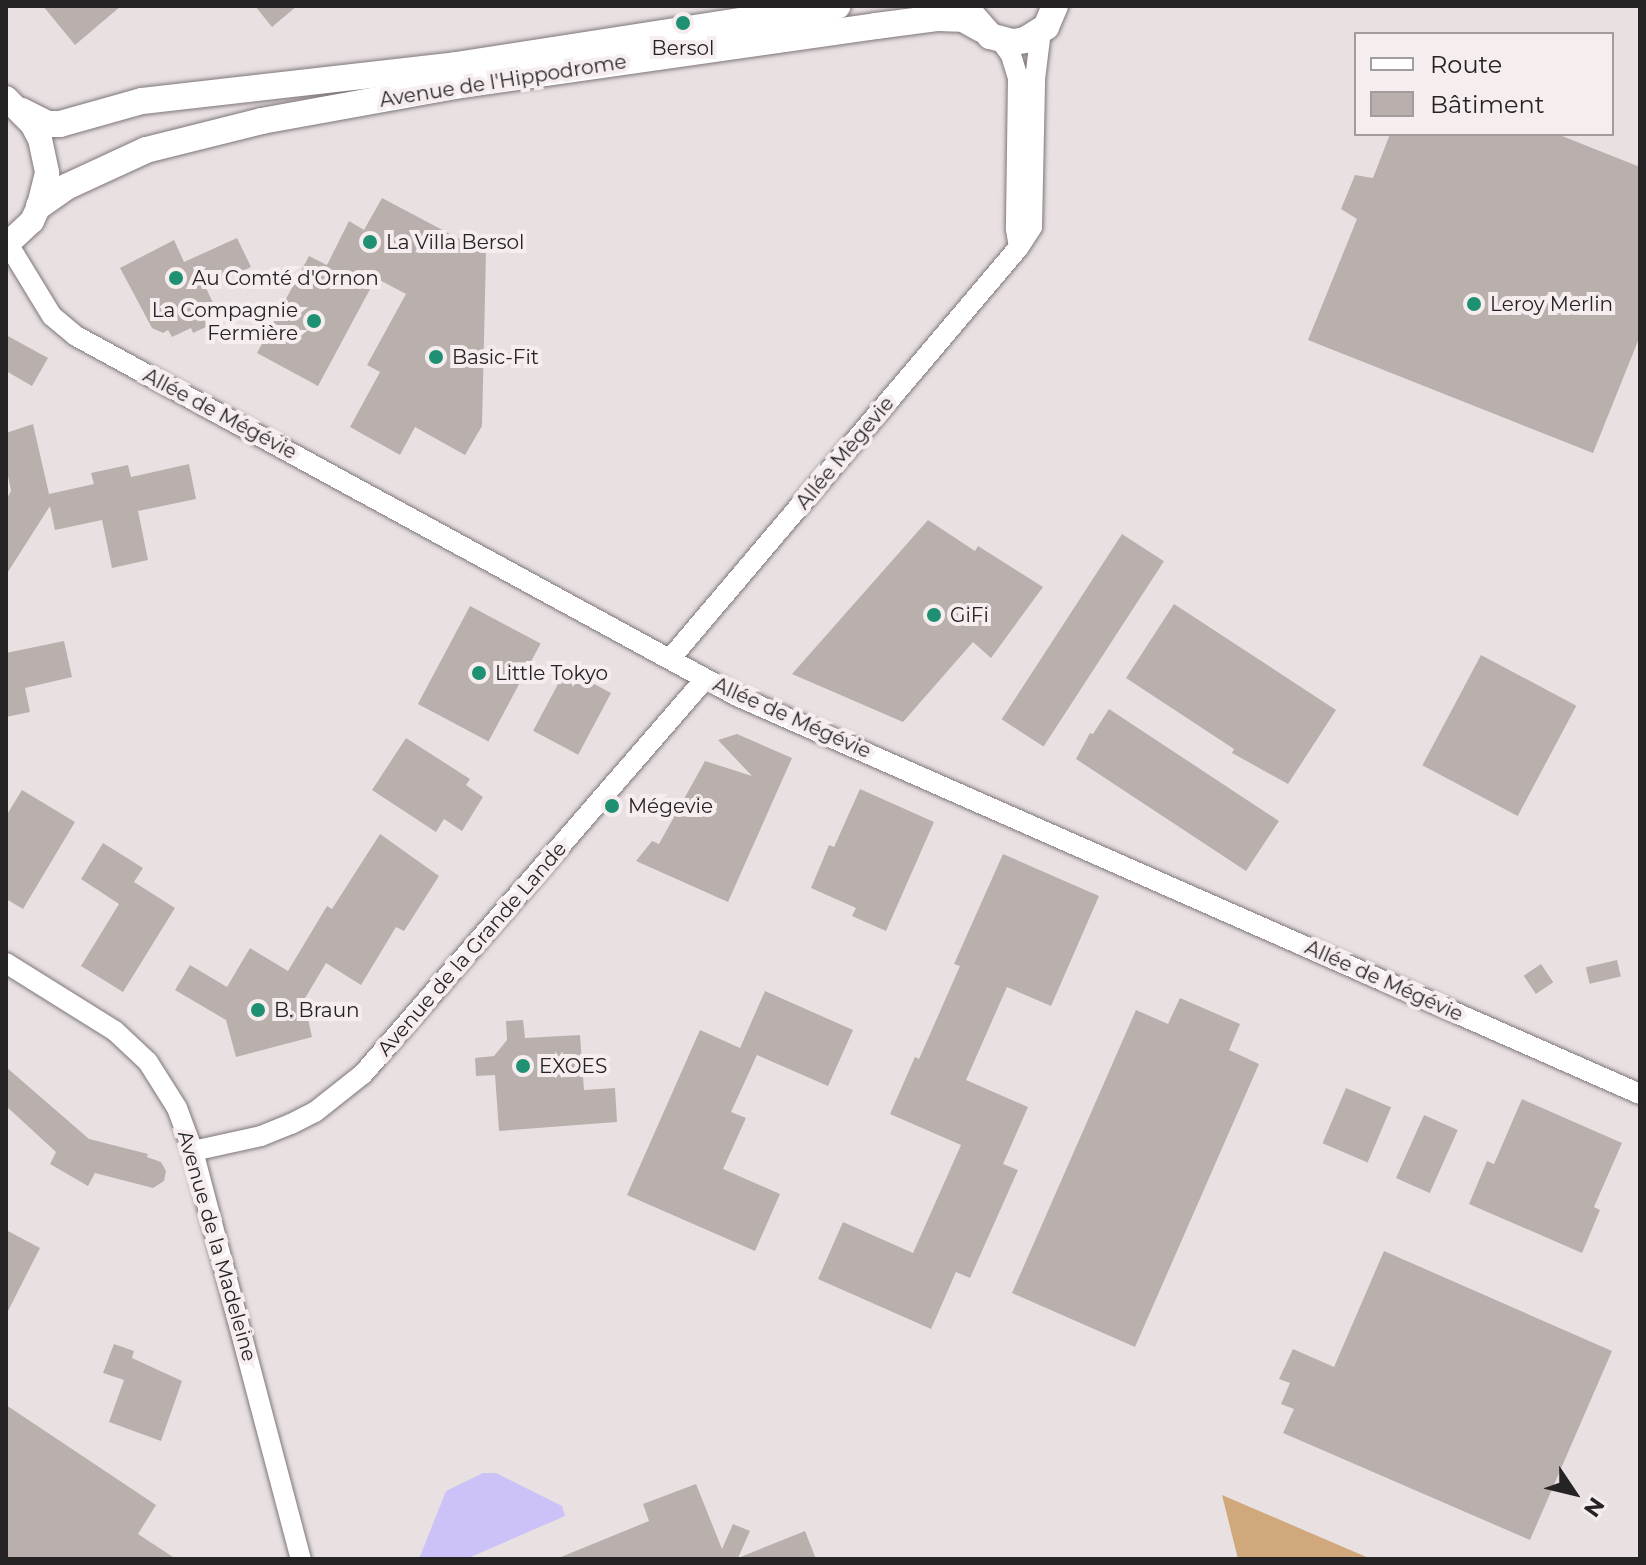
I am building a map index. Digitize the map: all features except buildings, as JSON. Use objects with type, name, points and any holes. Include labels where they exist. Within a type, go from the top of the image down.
[{"type":"main road","name":"Avenue de l'Hippodrome","points":[[14,104],[48,124],[60,124],[142,101],[456,65],[825,7]]},
{"type":"main road","points":[[984,25],[1025,40],[1056,15]]},
{"type":"main road","name":"Avenue de l'Hippodrome","points":[[39,206],[66,187],[146,150],[262,121],[455,86],[891,24],[963,19],[984,25]]},
{"type":"street","name":"Allée Mègevie","points":[[670,659],[1019,247],[1032,227],[1035,209],[1035,79],[1056,15]]},
{"type":"street","points":[[984,25],[1011,55],[1018,78],[1016,229],[1019,247]]},
{"type":"street","points":[[7,245],[32,221],[47,173],[40,139],[14,104]]},
{"type":"street","name":"Allée de Mégévie","points":[[7,245],[52,316],[76,336],[705,679],[1640,1094]]},
{"type":"street","name":"Avenue de la Grande Lande","points":[[193,1151],[261,1136],[291,1124],[315,1112],[363,1074],[705,679]]},
{"type":"street","name":"Avenue de la Madeleine","points":[[6,963],[90,1013],[148,1062],[177,1108],[193,1151],[301,1559]]},
{"type":"shaded area","points":[[483,1473],[496,1473],[562,1506],[565,1516],[466,1559],[419,1559],[446,1491]]},
{"type":"shaded area","points":[[1222,1495],[1371,1559],[1238,1559]]},
{"type":"place","name":"Bersol","points":[[683,23]]},
{"type":"place","name":"La Villa Bersol","points":[[370,242]]},
{"type":"place","name":"Au Comté d'Ornon","points":[[176,278]]},
{"type":"place","name":"Leroy Merlin","points":[[1474,304]]},
{"type":"place","name":"La Compagnie Fermière","points":[[314,321]]},
{"type":"place","name":"Basic-Fit","points":[[436,357]]},
{"type":"place","name":"GiFi","points":[[934,615]]},
{"type":"place","name":"Little Tokyo","points":[[479,673]]},
{"type":"place","name":"Mégevie","points":[[612,806]]},
{"type":"place","name":"B. Braun","points":[[258,1010]]},
{"type":"place","name":"EXOES","points":[[523,1066]]}]
